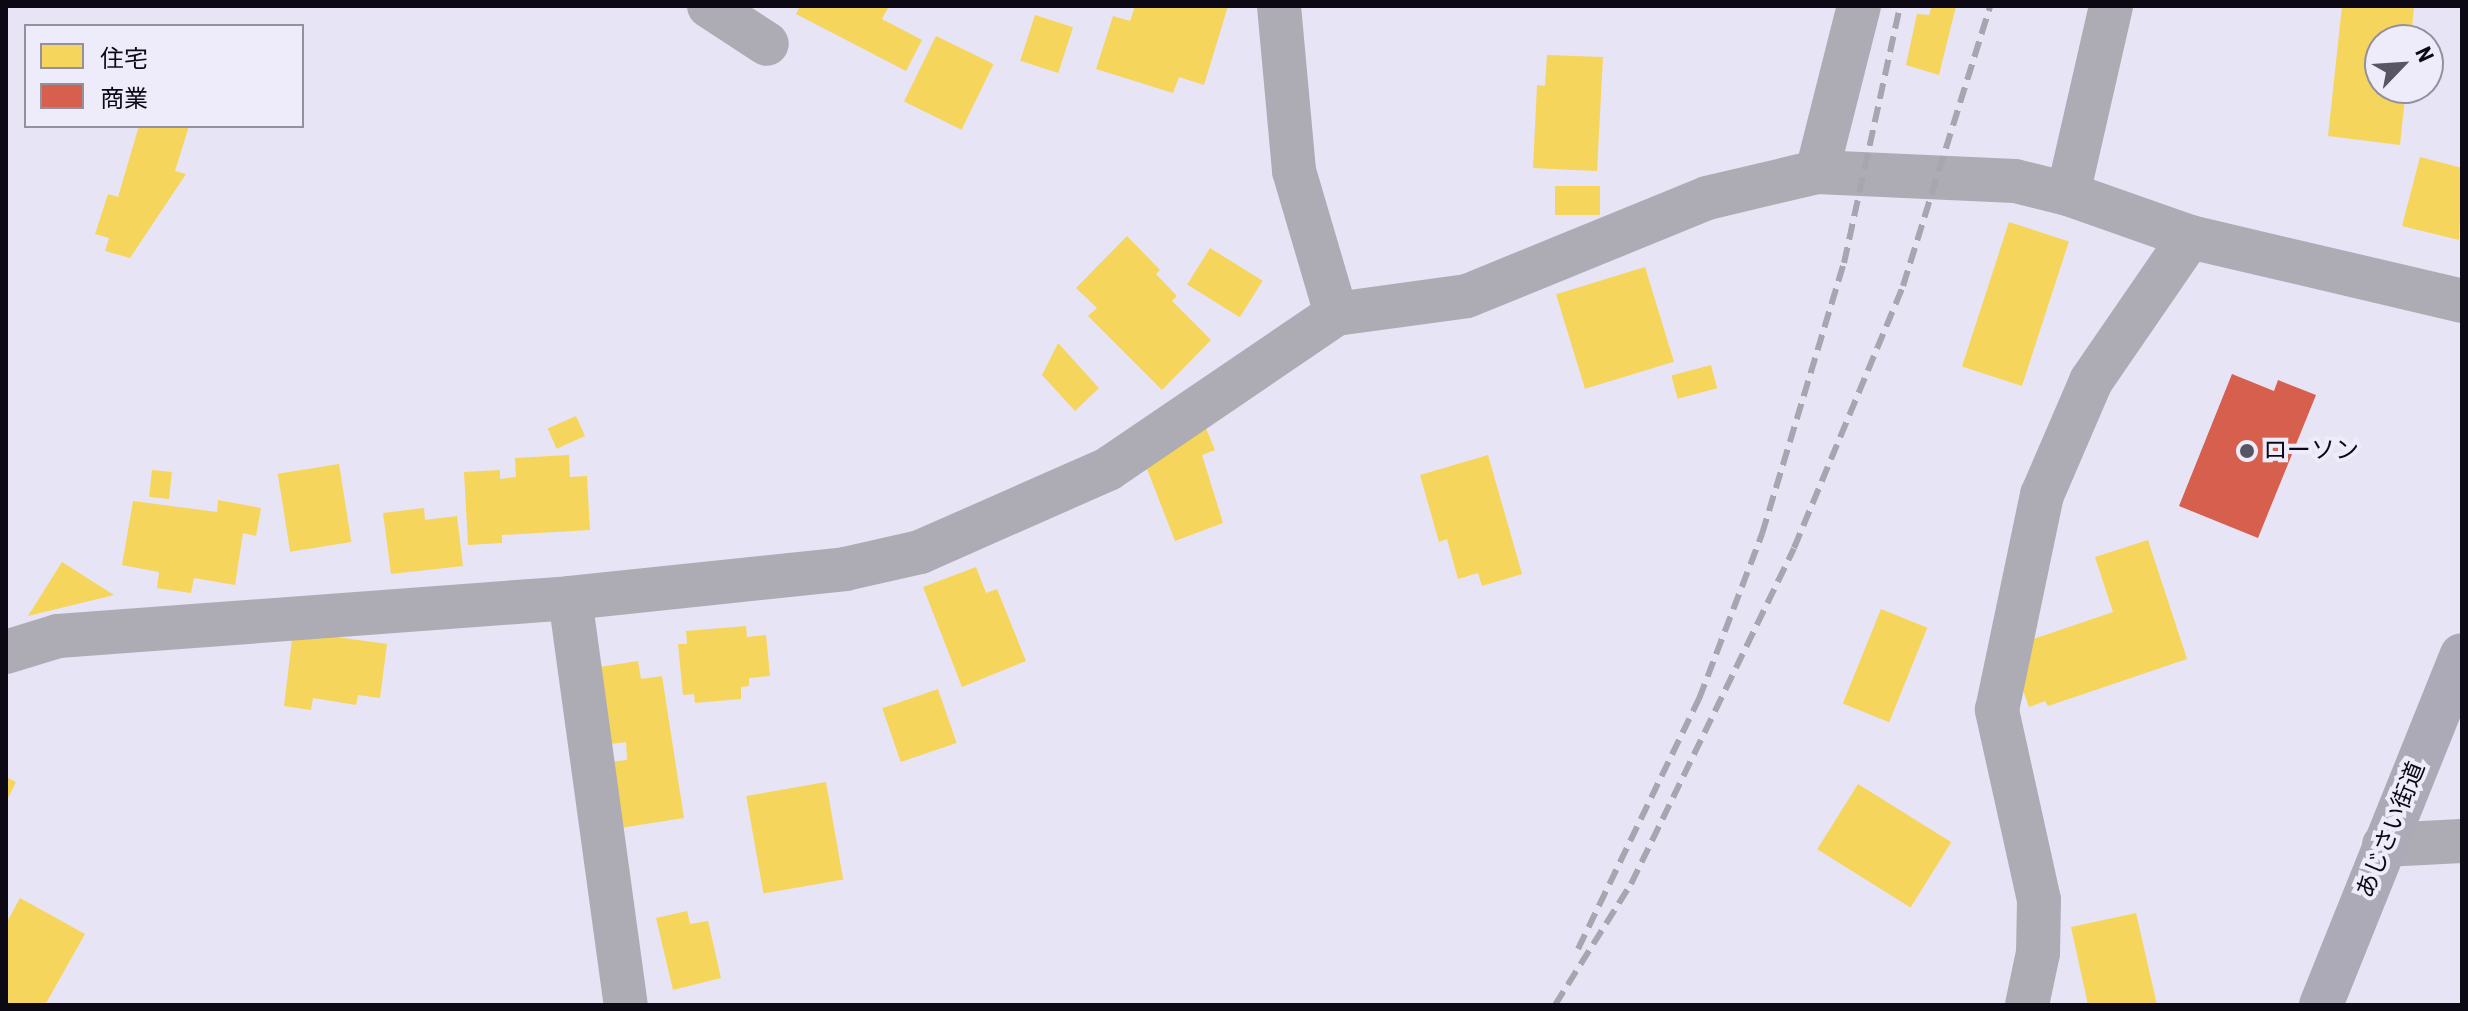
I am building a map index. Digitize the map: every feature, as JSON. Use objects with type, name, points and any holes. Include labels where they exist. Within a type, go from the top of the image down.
[{"type":"highway","name":"あじさい街道","points":[[2321,1005],[2462,655]]},
{"type":"street","points":[[709,6],[767,44]]},
{"type":"street","points":[[1279,6],[1294,171],[1336,314]]},
{"type":"street","points":[[1817,172],[1859,6]]},
{"type":"street","points":[[2068,194],[2111,6]]},
{"type":"street","points":[[6,652],[58,636],[570,598],[845,569],[920,552],[1108,469],[1336,314],[1467,296],[1707,198],[1817,172],[2015,181],[2068,194],[2190,237],[2462,301]]},
{"type":"street","points":[[2027,1005],[2038,953],[2039,900],[1997,710],[2042,495],[2091,381],[2190,237]]},
{"type":"street","points":[[570,598],[626,1005]]},
{"type":"street","points":[[2384,845],[2462,841]]},
{"type":"building: 住宅","points":[[800,6],[889,6],[882,19],[922,40],[906,71],[796,14]]},
{"type":"building: 住宅","points":[[1135,6],[1228,6],[1204,85],[1179,77],[1173,93],[1096,69],[1113,16],[1130,21]]},
{"type":"building: 住宅","points":[[1932,6],[1956,6],[1939,75],[1906,65],[1917,14],[1929,15]]},
{"type":"building: 住宅","points":[[2342,6],[2414,6],[2412,24],[2364,24],[2364,104],[2404,104],[2400,145],[2328,136]]},
{"type":"building: 住宅","points":[[1035,15],[1073,27],[1058,73],[1020,61]]},
{"type":"building: 住宅","points":[[936,36],[994,64],[962,130],[904,102]]},
{"type":"building: 住宅","points":[[1547,55],[1603,57],[1597,171],[1533,168],[1537,85],[1545,86]]},
{"type":"building: 住宅","points":[[138,128],[188,128],[175,171],[186,174],[130,258],[105,251],[109,238],[95,234],[108,194],[118,197]]},
{"type":"building: 住宅","points":[[2420,157],[2462,168],[2459,240],[2402,226]]},
{"type":"building: 住宅","points":[[1555,186],[1600,186],[1600,215],[1555,215]]},
{"type":"building: 住宅","points":[[2009,222],[2069,241],[2022,386],[1962,367]]},
{"type":"building: 住宅","points":[[1127,236],[1160,270],[1156,274],[1177,296],[1172,301],[1211,340],[1162,390],[1088,316],[1097,308],[1076,288]]},
{"type":"building: 住宅","points":[[1210,248],[1263,281],[1240,317],[1187,284]]},
{"type":"building: 住宅","points":[[1645,267],[1674,362],[1585,389],[1556,294]]},
{"type":"building: 住宅","points":[[1058,343],[1099,388],[1075,411],[1042,375]]},
{"type":"building: 住宅","points":[[1711,365],[1717,388],[1678,399],[1671,376]]},
{"type":"building: 住宅","points":[[576,416],[585,436],[557,449],[548,429]]},
{"type":"building: 住宅","points":[[1205,426],[1215,450],[1202,455],[1223,523],[1175,541],[1142,456]]},
{"type":"building: 住宅","points":[[569,455],[570,477],[587,476],[590,530],[502,535],[502,543],[468,545],[464,472],[500,470],[500,479],[516,477],[515,458]]},
{"type":"building: 住宅","points":[[1488,455],[1522,574],[1482,586],[1478,573],[1458,579],[1447,539],[1439,542],[1420,475]]},
{"type":"building: 住宅","points":[[339,464],[351,542],[290,552],[278,474]]},
{"type":"building: 住宅","points":[[152,470],[172,472],[169,499],[149,497]]},
{"type":"building: 住宅","points":[[218,500],[261,508],[256,536],[243,533],[235,585],[194,578],[191,593],[157,588],[159,572],[122,565],[133,501],[217,512]]},
{"type":"building: 住宅","points":[[424,508],[425,520],[457,516],[463,566],[391,574],[383,513]]},
{"type":"building: 住宅","points":[[2148,540],[2187,659],[2048,706],[2045,701],[2029,707],[2012,659],[2019,644],[2113,612],[2095,557]]},
{"type":"building: 住宅","points":[[62,562],[114,595],[28,616]]},
{"type":"building: 住宅","points":[[976,567],[986,593],[997,589],[1026,661],[962,687],[923,587]]},
{"type":"building: 住宅","points":[[1881,609],[1927,628],[1889,722],[1843,704]]},
{"type":"building: 住宅","points":[[746,626],[747,637],[766,635],[770,676],[749,678],[749,686],[741,687],[741,699],[695,703],[694,694],[683,695],[678,644],[687,644],[686,631]]},
{"type":"building: 住宅","points":[[293,631],[387,644],[380,698],[358,695],[356,705],[313,698],[311,710],[284,706]]},
{"type":"building: 住宅","points":[[638,661],[641,679],[662,676],[684,818],[620,828],[609,762],[627,760],[626,742],[611,744],[587,669]]},
{"type":"building: 住宅","points":[[938,689],[957,743],[901,762],[882,708]]},
{"type":"building: 住宅","points":[[6,777],[16,782],[6,802]]},
{"type":"building: 住宅","points":[[826,782],[843,879],[763,894],[746,796]]},
{"type":"building: 住宅","points":[[1858,784],[1951,842],[1910,908],[1817,849]]},
{"type":"building: 住宅","points":[[20,898],[85,934],[45,1005],[6,1005],[6,924]]},
{"type":"building: 住宅","points":[[687,911],[690,924],[708,921],[721,978],[673,990],[656,918]]},
{"type":"building: 住宅","points":[[2136,913],[2157,1005],[2088,1005],[2071,927]]},
{"type":"building: 商業","name":"ローソン","points":[[2232,374],[2274,391],[2278,380],[2316,395],[2258,538],[2179,506]]},
{"type":"railway","points":[[1578,949],[1699,699],[1762,534],[1844,263],[1900,6]]},
{"type":"railway","points":[[1555,1005],[1631,884],[1794,548],[1903,286],[1990,6]]},
{"type":"place","name":"ローソン","points":[[2247,451]]}]
